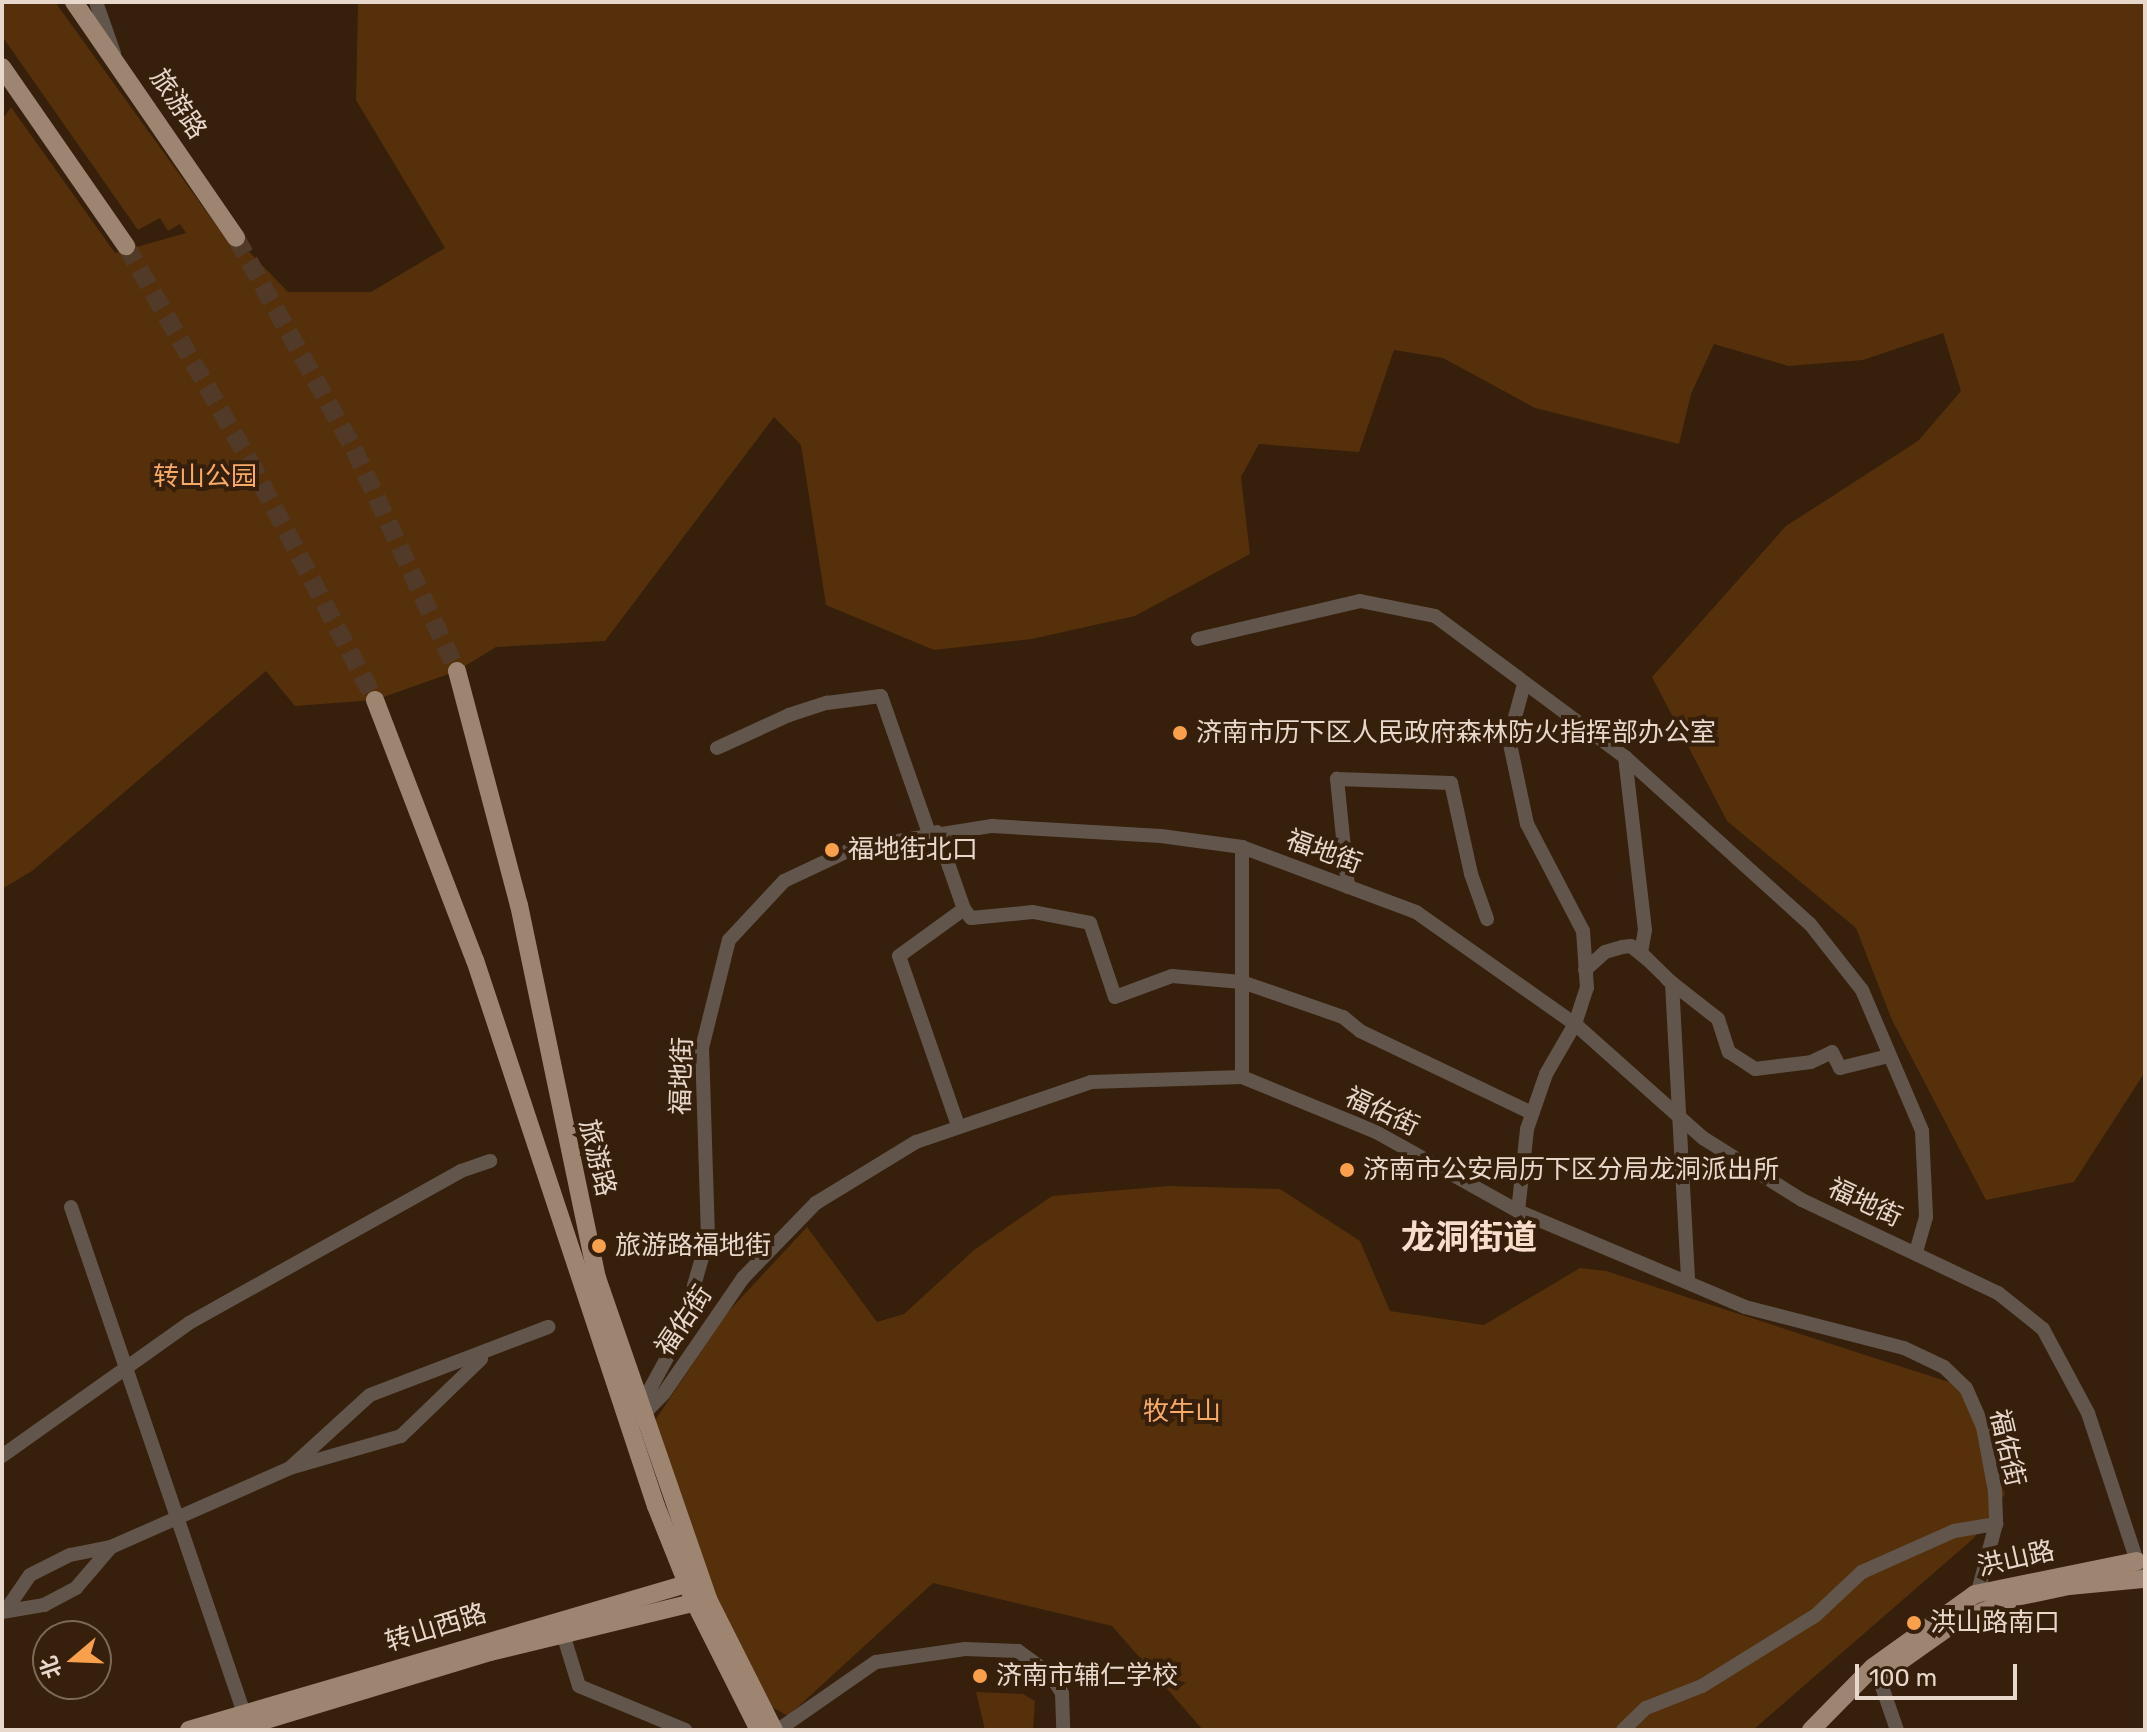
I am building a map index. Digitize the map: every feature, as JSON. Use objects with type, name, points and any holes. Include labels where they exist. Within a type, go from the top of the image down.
[{"type":"main road","name":"旅游路","points":[[74,2],[116,57],[236,238]]},
{"type":"main road","points":[[2,67],[126,246]]},
{"type":"main road","name":"旅游路","points":[[457,671],[519,905],[597,1278],[638,1416]]},
{"type":"main road","name":"旅游路","points":[[375,700],[480,975],[698,1591],[759,1730]]},
{"type":"main road","name":"洪山路","points":[[1811,1730],[1873,1667],[1975,1594],[2140,1570]]},
{"type":"main road","name":"洪山路","points":[[1826,1730],[1879,1678],[1947,1628],[2029,1594],[2140,1570]]},
{"type":"main road","name":"旅游路","points":[[698,1591],[776,1730]]},
{"type":"main road","name":"转山西路","points":[[189,1730],[244,1725],[563,1634],[698,1591]]},
{"type":"main road","name":"转山西路","points":[[244,1725],[698,1591]]},
{"type":"street","points":[[96,2],[116,57]]},
{"type":"street","points":[[1198,639],[1360,601],[1435,616],[1625,757],[1810,924],[1862,990],[1922,1131],[1926,1217],[1916,1252]]},
{"type":"street","points":[[1518,1211],[1532,1113],[1546,1074],[1575,1024],[1587,988],[1583,931],[1527,824],[1515,768],[1509,739],[1524,684]]},
{"type":"street","points":[[717,748],[789,715],[827,703],[881,696],[933,833],[964,909],[971,918],[1033,912],[1090,923],[1115,997],[1172,976],[1242,982],[1343,1017],[1360,1031],[1532,1113]]},
{"type":"street","points":[[1625,757],[1645,930],[1641,953]]},
{"type":"street","points":[[1348,887],[1337,779],[1451,783],[1471,874],[1487,919]]},
{"type":"street","name":"福地街","points":[[638,1416],[680,1334],[708,1237],[702,1048],[729,940],[784,881],[854,848],[992,826],[1161,836],[1242,847],[1416,912],[1575,1024],[1683,1120],[1802,1200],[1998,1293],[2043,1329],[2088,1413],[2140,1570]]},
{"type":"street","points":[[1242,847],[1242,1077]]},
{"type":"street","points":[[958,1125],[899,956],[964,909]]},
{"type":"street","points":[[1585,970],[1605,952],[1622,947],[1641,953],[1672,983],[1718,1019],[1729,1052],[1755,1069],[1811,1062],[1832,1052],[1840,1068],[1889,1056]]},
{"type":"street","points":[[1672,983],[1683,1120],[1688,1283]]},
{"type":"street","name":"福佑街","points":[[638,1416],[743,1278],[816,1203],[916,1142],[958,1125],[1091,1082],[1242,1077],[1376,1132],[1518,1211],[1753,1310],[1904,1348],[1944,1367],[1966,1388],[1983,1427],[1996,1524],[1975,1594]]},
{"type":"street","points":[[2,1456],[189,1323],[461,1171],[490,1161]]},
{"type":"street","points":[[71,1207],[128,1367],[244,1725]]},
{"type":"street","points":[[290,1468],[370,1395],[484,1356],[548,1327]]},
{"type":"street","points":[[4,1611],[30,1575],[70,1555],[111,1547],[290,1468],[401,1436],[484,1356]]},
{"type":"street","points":[[1623,1730],[1646,1708],[1702,1686],[1816,1615],[1862,1572],[1954,1531],[1996,1524]]},
{"type":"street","points":[[4,1611],[44,1605],[76,1588],[111,1547]]},
{"type":"street","points":[[1975,1594],[1980,1615]]},
{"type":"street","points":[[563,1634],[579,1686],[685,1730]]},
{"type":"street","points":[[776,1730],[876,1662],[965,1649],[1018,1651],[1050,1674],[1062,1693],[1063,1730]]},
{"type":"street","points":[[1879,1678],[1897,1730]]},
{"type":"green space","name":"转山公园","points":[[2,2],[55,2],[224,236],[236,238],[288,292],[371,292],[445,248],[356,100],[358,2],[2145,2],[2145,1072],[2074,1182],[1986,1200],[1892,1020],[1856,928],[1727,821],[1652,677],[1786,526],[1918,441],[1961,391],[1943,333],[1863,360],[1788,366],[1714,344],[1691,394],[1679,444],[1535,408],[1443,358],[1394,350],[1359,452],[1259,444],[1241,477],[1250,554],[1135,616],[1032,639],[934,650],[826,605],[801,445],[774,417],[605,641],[496,647],[457,671],[375,700],[295,706],[266,671],[32,871],[2,889],[2,120],[11,107],[115,253],[186,233],[180,224],[168,231],[160,218],[138,230],[2,36]]},
{"type":"green space","name":"牧牛山","points":[[1168,1186],[1280,1189],[1360,1241],[1390,1311],[1484,1325],[1580,1268],[1606,1271],[1958,1385],[2005,1494],[1974,1538],[1753,1730],[1203,1730],[1112,1626],[933,1583],[788,1716],[772,1707],[707,1584],[652,1425],[726,1314],[807,1227],[877,1322],[904,1314],[974,1250],[1052,1196]]},
{"type":"green space","points":[[976,1692],[1023,1694],[1035,1701],[1033,1730],[985,1730]]},
{"type":"tunnel","points":[[236,238],[354,449],[457,671]]},
{"type":"tunnel","points":[[126,246],[249,460],[375,700]]},
{"type":"place","name":"济南市历下区人民政府森林防火指挥部办公室","points":[[1180,733]]},
{"type":"place","name":"福地街北口","points":[[832,850]]},
{"type":"place","name":"济南市公安局历下区分局龙洞派出所","points":[[1347,1170]]},
{"type":"place","name":"旅游路福地街","points":[[599,1246]]},
{"type":"place","name":"洪山路南口","points":[[1914,1623]]},
{"type":"place","name":"济南市辅仁学校","points":[[980,1676]]},
{"type":"district","name":"龙洞街道","points":[[1469,1238]]}]
